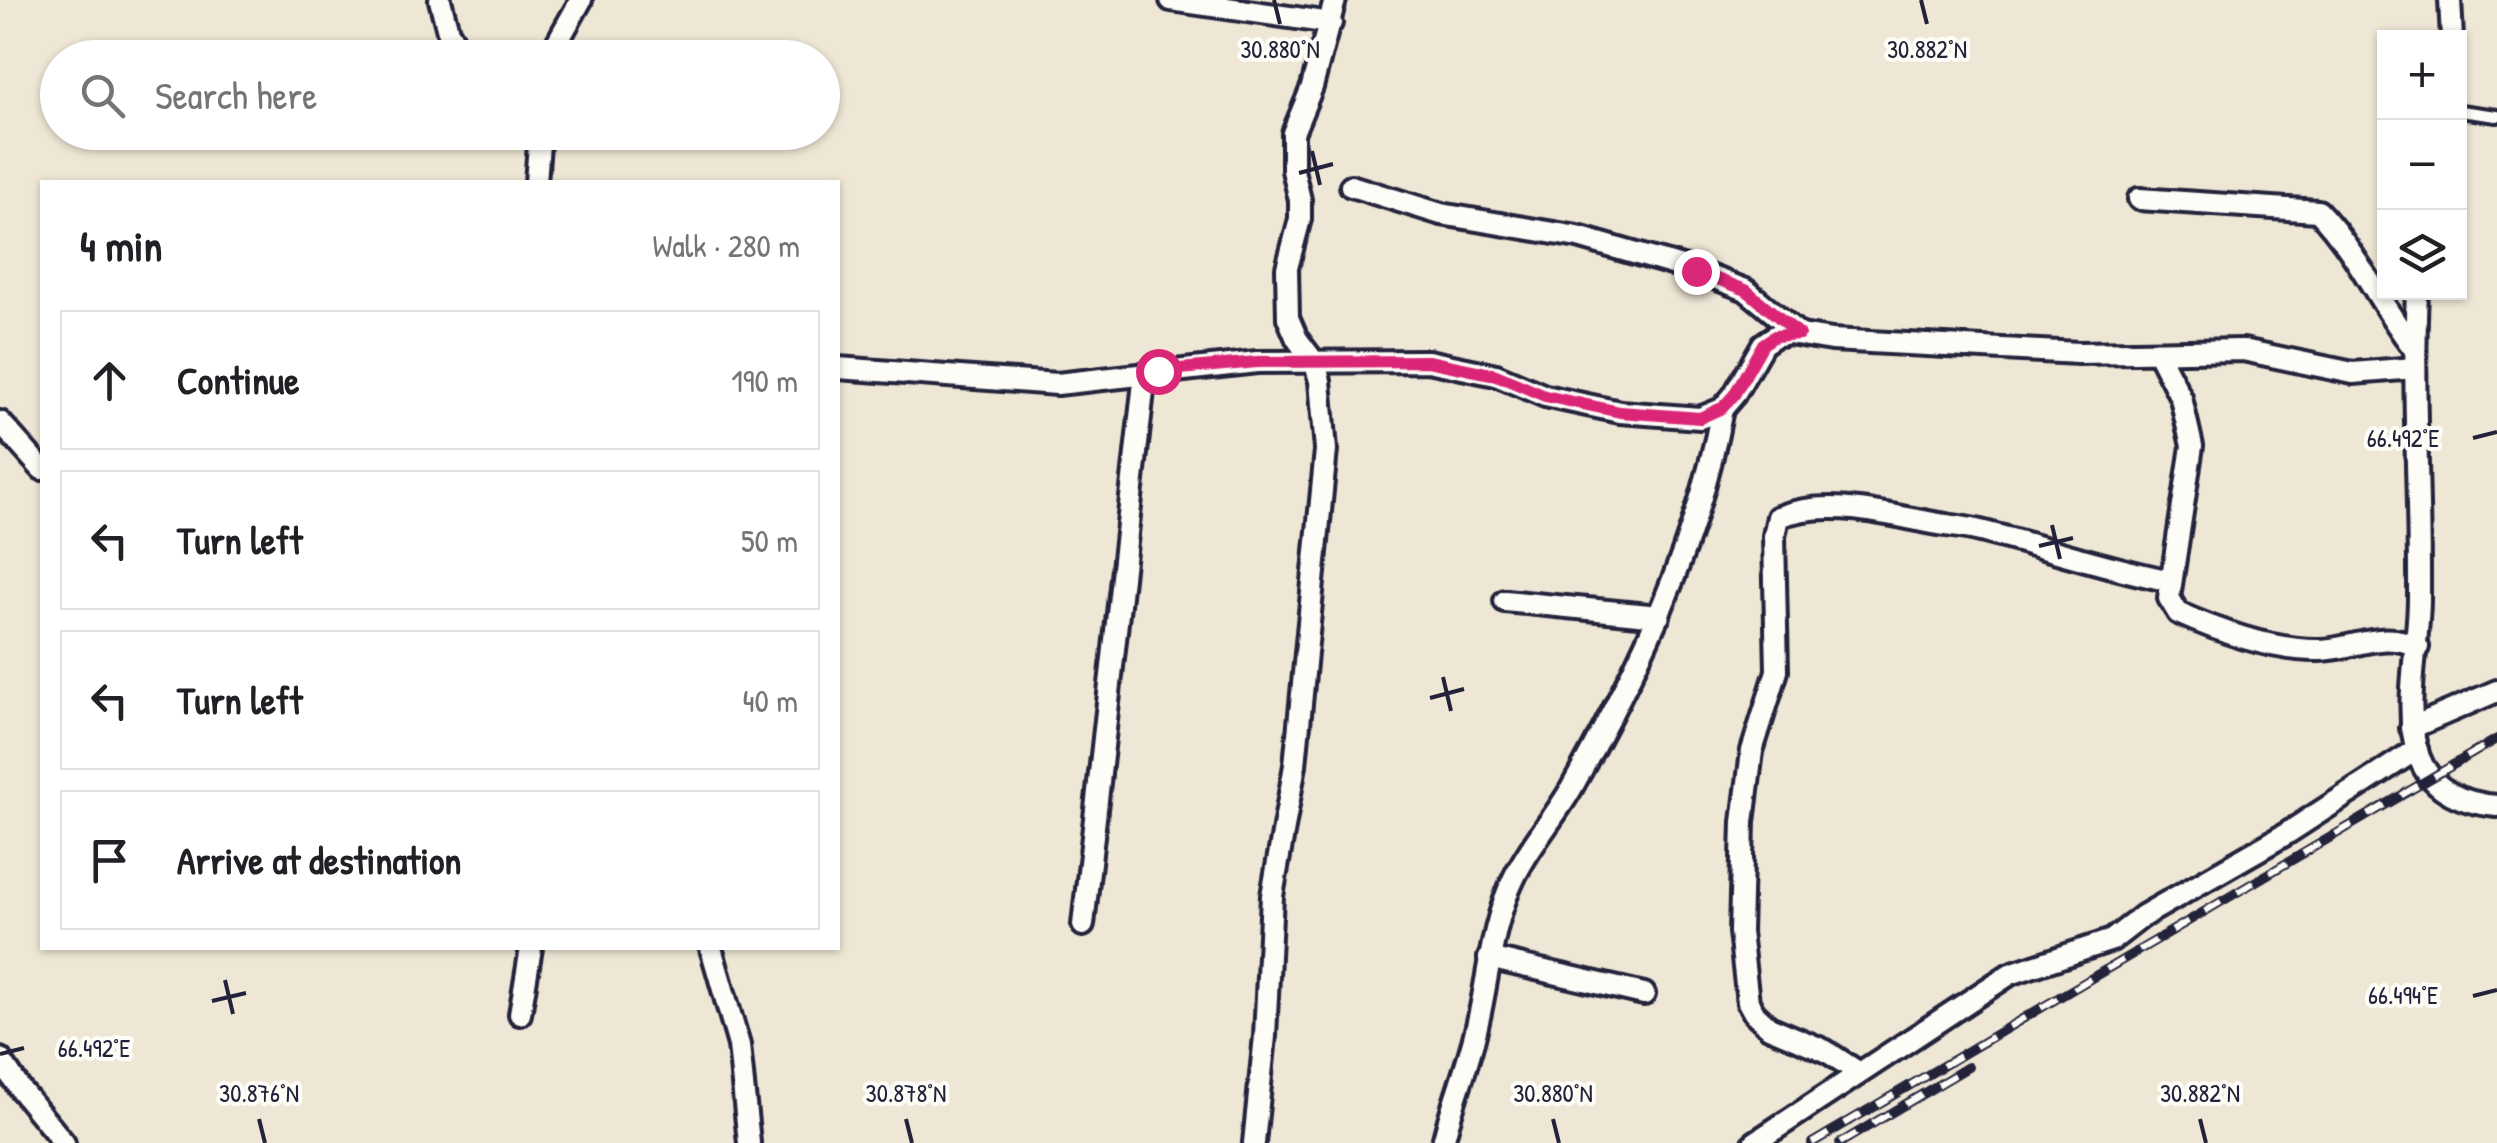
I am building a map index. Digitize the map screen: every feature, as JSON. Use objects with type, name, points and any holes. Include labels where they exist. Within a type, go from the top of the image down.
[{"type":"street","points":[[440,0],[453,40]]},
{"type":"street","points":[[559,40],[581,0]]},
{"type":"street","points":[[1171,0],[1331,23]]},
{"type":"street","points":[[1254,1143],[1265,1036],[1272,896],[1294,765],[1323,489],[1324,413],[1315,363],[1297,339],[1288,318],[1285,288],[1300,219],[1293,170],[1294,133],[1331,23],[1334,0]]},
{"type":"street","points":[[2450,0],[2452,30]]},
{"type":"street","points":[[535,150],[536,180]]},
{"type":"street","points":[[1351,186],[1441,214],[1592,240],[1696,271],[1746,290],[1799,334]]},
{"type":"street","points":[[2138,199],[2318,210],[2345,240],[2373,282],[2415,359]]},
{"type":"street","points":[[2417,300],[2420,580],[2414,739],[2426,769],[2440,789],[2471,802],[2497,806]]},
{"type":"street","points":[[840,368],[1057,384],[1257,362],[1428,361],[1496,375],[1545,396],[1645,416],[1700,418],[1722,408],[1734,395],[1763,344],[1775,336],[1799,334],[1832,340],[2079,353],[2242,350],[2353,373],[2415,359]]},
{"type":"street","points":[[2158,353],[2181,398],[2192,446],[2169,598],[2178,613],[2253,639],[2324,650],[2392,637],[2418,646]]},
{"type":"street","points":[[1083,925],[1145,373]]},
{"type":"street","points":[[1443,1143],[1478,1023],[1490,958],[1512,881],[1568,794],[1626,688],[1679,571],[1712,464],[1722,408]]},
{"type":"street","points":[[0,422],[40,467]]},
{"type":"street","points":[[1858,1072],[1826,1052],[1769,1026],[1748,1002],[1740,932],[1742,822],[1752,751],[1777,671],[1774,536],[1778,516],[1808,509],[1888,514],[1970,528],[2131,574],[2171,581]]},
{"type":"street","points":[[1504,601],[1659,616]]},
{"type":"street","points":[[1754,1143],[2010,974],[2112,940],[2143,916],[2286,834],[2414,739],[2497,691]]},
{"type":"street","points":[[520,1014],[531,950]]},
{"type":"street","points":[[712,950],[739,1046],[749,1143]]},
{"type":"street","points":[[1490,958],[1644,994]]},
{"type":"street","points":[[0,1059],[64,1143]]},
{"type":"lane","points":[[2467,112],[2497,116]]},
{"type":"railway","points":[[1812,1143],[2497,739]]},
{"type":"railway","points":[[1840,1143],[1968,1067]]},
{"type":"route","points":[[1158,371],[1257,362],[1428,361],[1496,375],[1545,396],[1620,412],[1700,418],[1722,408],[1734,395],[1763,344],[1775,336],[1799,334],[1746,290],[1696,271]]}]
